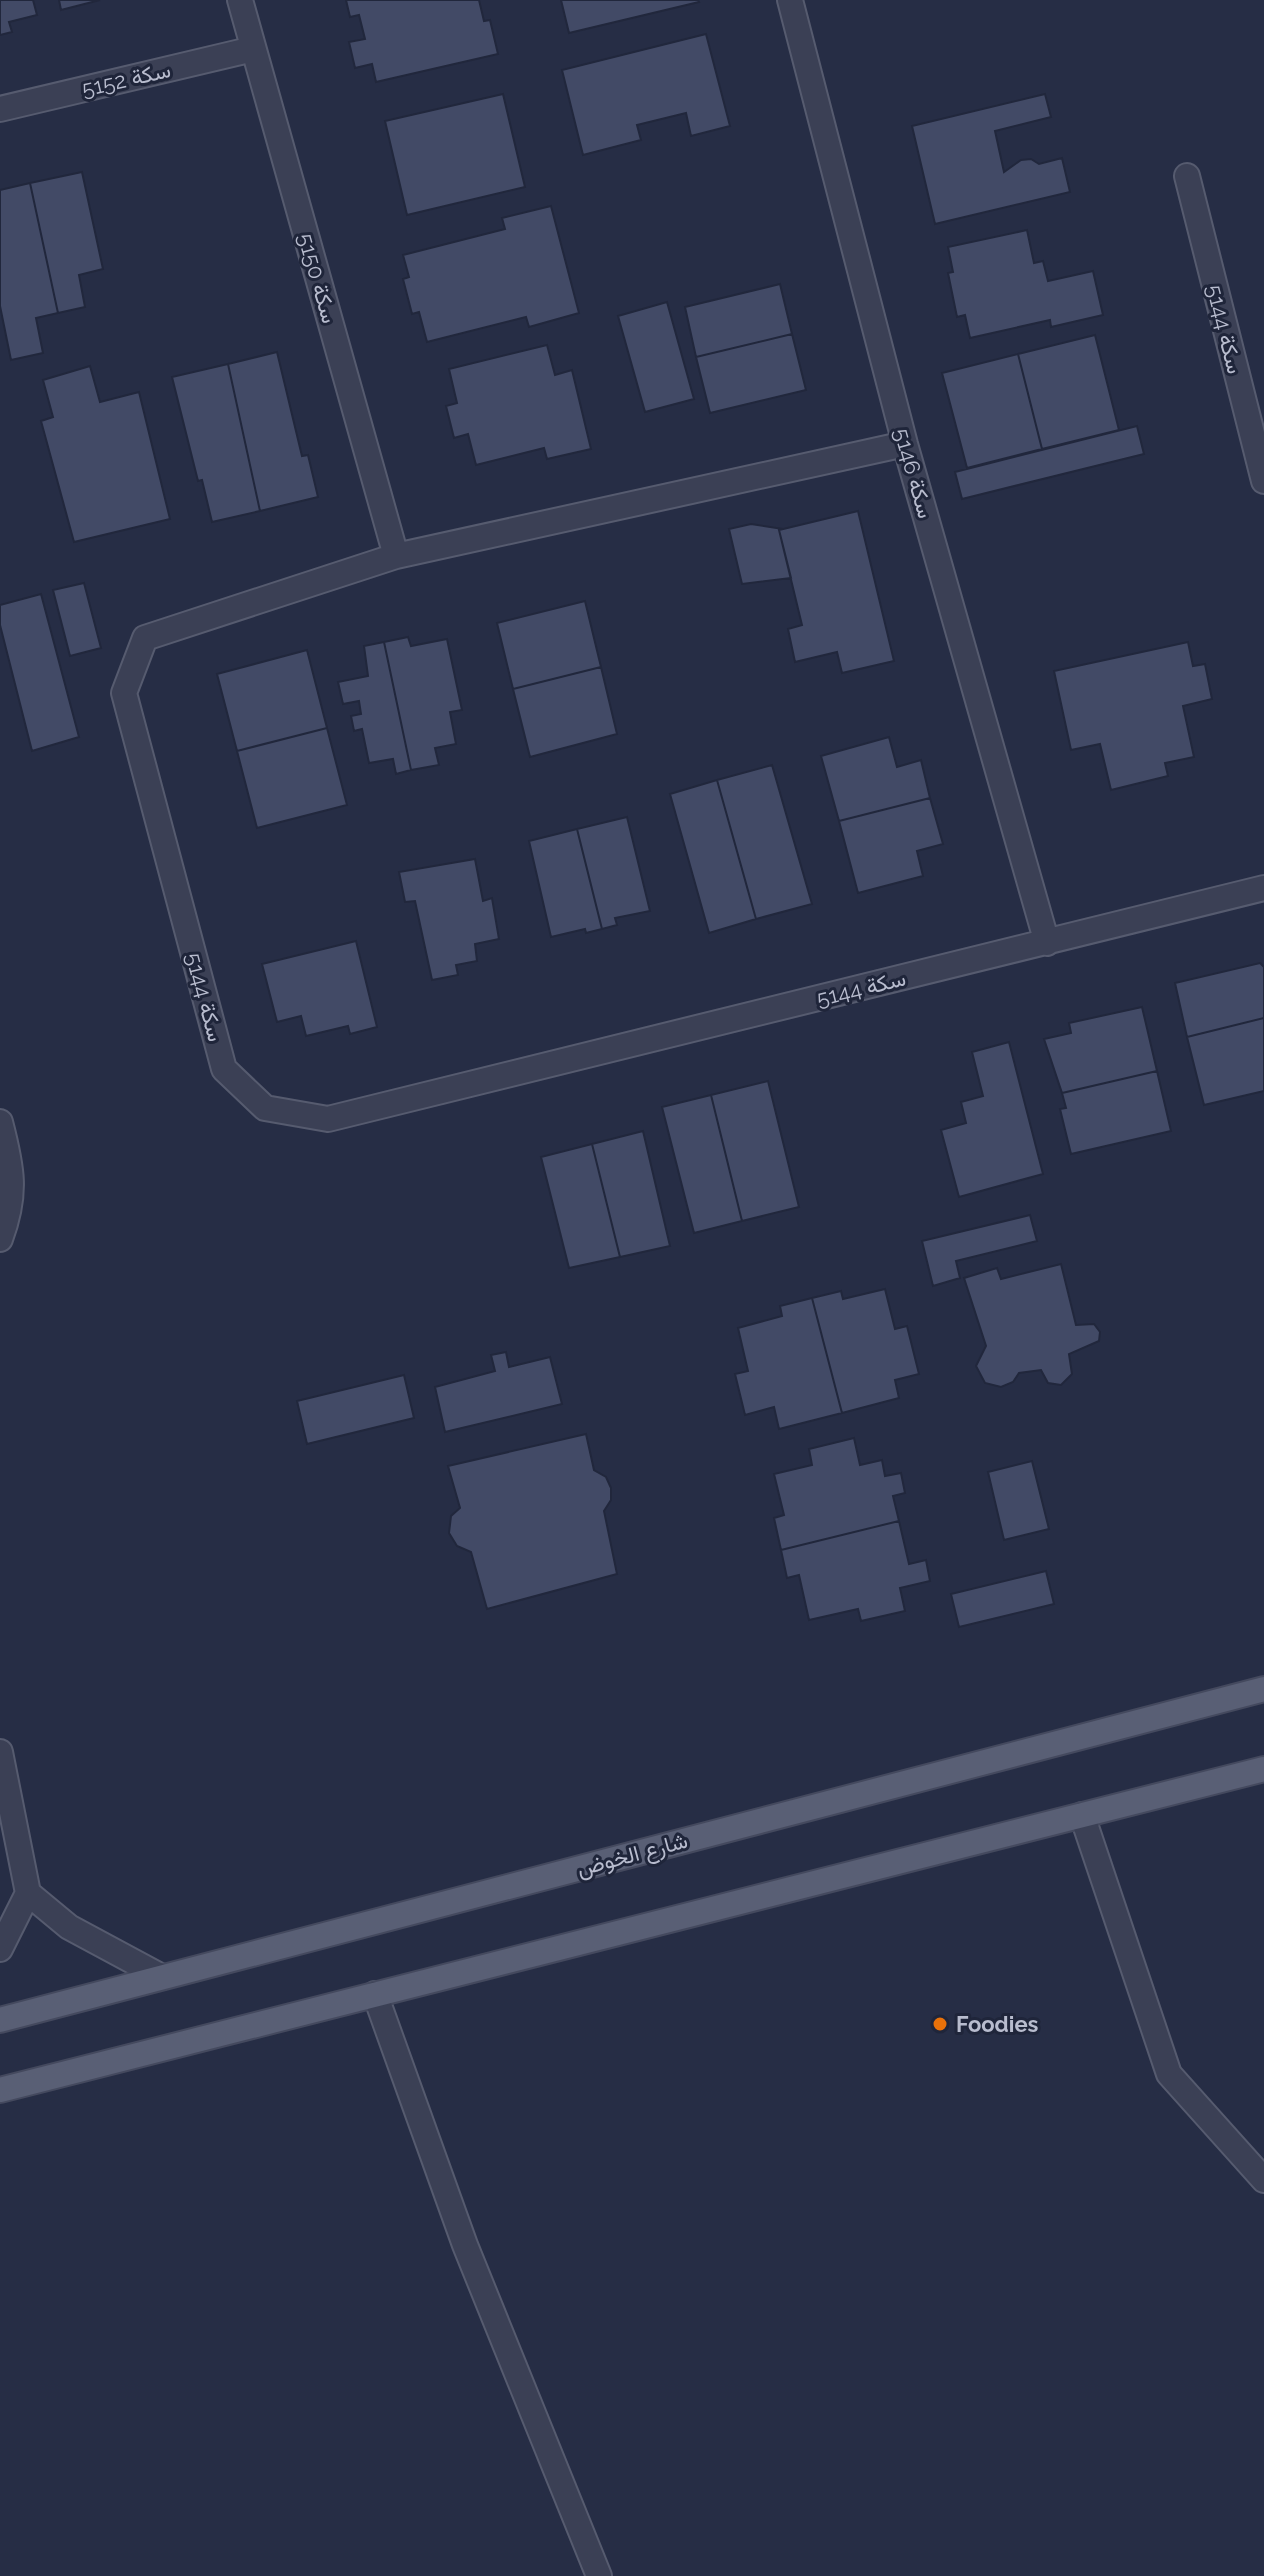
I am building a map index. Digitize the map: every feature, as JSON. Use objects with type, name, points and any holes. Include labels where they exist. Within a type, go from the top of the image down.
[{"type":"main road","name":"شارع الخوض","points":[[0,2020],[1264,1689]]},
{"type":"main road","points":[[0,2090],[1264,1769]]},
{"type":"street","name":"سكة 5150","points":[[240,0],[396,556]]},
{"type":"street","name":"سكة 5146","points":[[790,0],[905,444],[1047,943]]},
{"type":"street","name":"سكة 5152","points":[[0,109],[253,49]]},
{"type":"street","name":"سكة 5144","points":[[1187,176],[1264,481]]},
{"type":"street","name":"سكة 5144","points":[[905,444],[396,556],[145,638],[124,693],[224,1069],[265,1108],[328,1119],[1264,888]]},
{"type":"street","points":[[0,1122],[13,1172],[9,1213],[0,1239]]},
{"type":"street","points":[[0,1752],[28,1893],[0,1949]]},
{"type":"street","points":[[1082,1815],[1169,2074],[1264,2180]]},
{"type":"street","points":[[28,1893],[69,1927],[162,1977]]},
{"type":"street","points":[[375,1994],[465,2245],[599,2576]]},
{"type":"building","points":[[0,0],[33,0],[37,15],[9,22],[12,32],[0,35]]},
{"type":"building","points":[[59,0],[100,0],[61,10]]},
{"type":"building","points":[[346,0],[479,0],[484,21],[490,20],[498,54],[376,82],[372,64],[355,68],[349,42],[365,39],[359,15],[350,17]]},
{"type":"building","points":[[561,0],[698,0],[699,2],[569,33]]},
{"type":"building","points":[[706,34],[730,126],[691,136],[686,113],[637,125],[641,140],[583,155],[562,70]]},
{"type":"building","points":[[503,94],[525,187],[407,215],[385,121]]},
{"type":"building","points":[[1045,94],[1051,117],[995,131],[1004,172],[1021,160],[1031,159],[1039,164],[1062,158],[1070,192],[935,224],[912,126]]},
{"type":"building","points":[[82,172],[103,269],[79,275],[85,307],[58,313],[30,183]]},
{"type":"building","points":[[30,183],[58,313],[36,318],[43,353],[11,360],[0,306],[0,190]]},
{"type":"building","points":[[551,206],[579,313],[529,327],[526,317],[427,342],[419,312],[412,314],[403,279],[409,277],[403,255],[505,229],[502,218]]},
{"type":"building","points":[[1027,230],[1034,263],[1043,261],[1048,281],[1093,271],[1103,315],[1051,327],[1050,320],[970,338],[965,315],[957,317],[948,273],[953,272],[948,247]]},
{"type":"building","points":[[780,284],[792,334],[696,357],[685,307]]},
{"type":"building","points":[[667,302],[694,399],[645,412],[618,316]]},
{"type":"building","points":[[792,334],[806,390],[710,413],[696,357]]},
{"type":"building","points":[[1095,335],[1119,430],[1042,449],[1018,354]]},
{"type":"building","points":[[547,345],[555,375],[572,370],[591,449],[547,459],[544,448],[476,465],[468,434],[454,438],[446,406],[457,403],[449,369]]},
{"type":"building","points":[[277,352],[302,456],[308,455],[318,497],[260,511],[228,364]]},
{"type":"building","points":[[1018,354],[1042,449],[967,468],[942,373]]},
{"type":"building","points":[[228,364],[260,511],[212,522],[202,480],[198,481],[172,377]]},
{"type":"building","points":[[90,366],[100,402],[139,392],[170,519],[74,542],[41,421],[53,417],[43,380]]},
{"type":"building","points":[[1137,426],[1144,454],[962,499],[955,472]]},
{"type":"building","points":[[858,511],[894,661],[842,673],[837,652],[795,662],[788,629],[802,625],[779,530]]},
{"type":"building","points":[[751,524],[783,529],[779,530],[791,578],[742,584],[729,529]]},
{"type":"building","points":[[84,583],[101,648],[70,656],[53,590]]},
{"type":"building","points":[[41,594],[79,737],[32,751],[0,625],[0,605]]},
{"type":"building","points":[[585,601],[601,667],[513,689],[497,623]]},
{"type":"building","points":[[408,637],[411,646],[447,639],[462,710],[450,712],[456,744],[435,748],[439,765],[411,770],[384,642]]},
{"type":"building","points":[[384,642],[411,770],[396,774],[393,759],[369,763],[362,729],[354,731],[351,716],[361,714],[359,701],[343,704],[338,682],[368,676],[364,646]]},
{"type":"building","points":[[1188,642],[1193,666],[1205,664],[1212,699],[1183,706],[1194,757],[1165,763],[1168,776],[1111,790],[1100,744],[1071,750],[1054,671]]},
{"type":"building","points":[[307,650],[327,728],[237,751],[217,674]]},
{"type":"building","points":[[601,667],[617,734],[530,757],[513,689]]},
{"type":"building","points":[[327,728],[347,805],[257,828],[237,751]]},
{"type":"building","points":[[889,737],[897,767],[921,760],[930,798],[839,821],[821,756]]},
{"type":"building","points":[[772,765],[812,904],[756,919],[717,780]]},
{"type":"building","points":[[717,780],[756,919],[709,933],[670,794]]},
{"type":"building","points":[[930,798],[943,844],[917,851],[923,876],[858,893],[839,821]]},
{"type":"building","points":[[627,817],[650,911],[615,918],[617,925],[602,929],[577,829]]},
{"type":"building","points":[[577,829],[602,929],[586,933],[585,929],[551,937],[529,841]]},
{"type":"building","points":[[475,859],[483,901],[492,898],[499,939],[475,944],[477,961],[456,965],[458,975],[432,980],[415,901],[405,902],[399,872]]},
{"type":"building","points":[[356,941],[377,1027],[350,1034],[348,1026],[306,1036],[301,1016],[277,1022],[262,964]]},
{"type":"building","points":[[1260,963],[1264,967],[1264,1018],[1187,1037],[1175,983]]},
{"type":"building","points":[[1142,1007],[1157,1071],[1062,1093],[1044,1039],[1071,1033],[1069,1023]]},
{"type":"building","points":[[1264,1018],[1264,1091],[1204,1105],[1187,1037]]},
{"type":"building","points":[[1009,1042],[1043,1174],[959,1197],[941,1130],[966,1123],[961,1102],[983,1096],[972,1052]]},
{"type":"building","points":[[1157,1071],[1171,1131],[1071,1154],[1060,1109],[1066,1108],[1062,1093]]},
{"type":"building","points":[[768,1081],[799,1207],[742,1221],[711,1095]]},
{"type":"building","points":[[711,1095],[742,1221],[694,1233],[662,1107]]},
{"type":"building","points":[[643,1131],[670,1246],[620,1257],[592,1144]]},
{"type":"building","points":[[592,1144],[620,1257],[569,1268],[541,1157]]},
{"type":"building","points":[[1030,1215],[1037,1241],[956,1261],[960,1278],[933,1286],[922,1241]]},
{"type":"building","points":[[1061,1264],[1076,1325],[1094,1324],[1100,1332],[1099,1341],[1069,1354],[1072,1374],[1061,1385],[1048,1383],[1041,1370],[1019,1373],[1013,1382],[1001,1387],[985,1383],[976,1366],[986,1346],[964,1278],[997,1268],[1001,1279]]},
{"type":"building","points":[[885,1289],[895,1329],[907,1326],[919,1374],[895,1380],[899,1398],[842,1413],[812,1298],[841,1291],[843,1299]]},
{"type":"building","points":[[812,1298],[842,1413],[779,1429],[774,1407],[745,1415],[735,1374],[748,1371],[738,1328],[782,1316],[780,1306]]},
{"type":"building","points":[[506,1352],[509,1367],[550,1357],[562,1404],[445,1432],[435,1387],[495,1371],[491,1355]]},
{"type":"building","points":[[404,1375],[414,1418],[307,1444],[297,1401]]},
{"type":"building","points":[[586,1434],[594,1470],[606,1477],[611,1488],[611,1500],[604,1511],[617,1574],[487,1609],[471,1552],[457,1546],[449,1533],[451,1516],[460,1508],[448,1466]]},
{"type":"building","points":[[854,1438],[860,1465],[882,1460],[885,1476],[901,1473],[905,1493],[893,1496],[899,1521],[781,1550],[774,1518],[784,1515],[774,1474],[812,1465],[809,1449]]},
{"type":"building","points":[[1032,1461],[1049,1529],[1004,1540],[988,1472]]},
{"type":"building","points":[[899,1521],[909,1564],[926,1560],[930,1581],[900,1588],[905,1611],[861,1621],[858,1609],[809,1620],[799,1575],[787,1578],[781,1550]]},
{"type":"building","points":[[1046,1571],[1054,1604],[959,1627],[951,1594]]},
{"type":"place","name":"Foodies","points":[[940,2024]]}]
